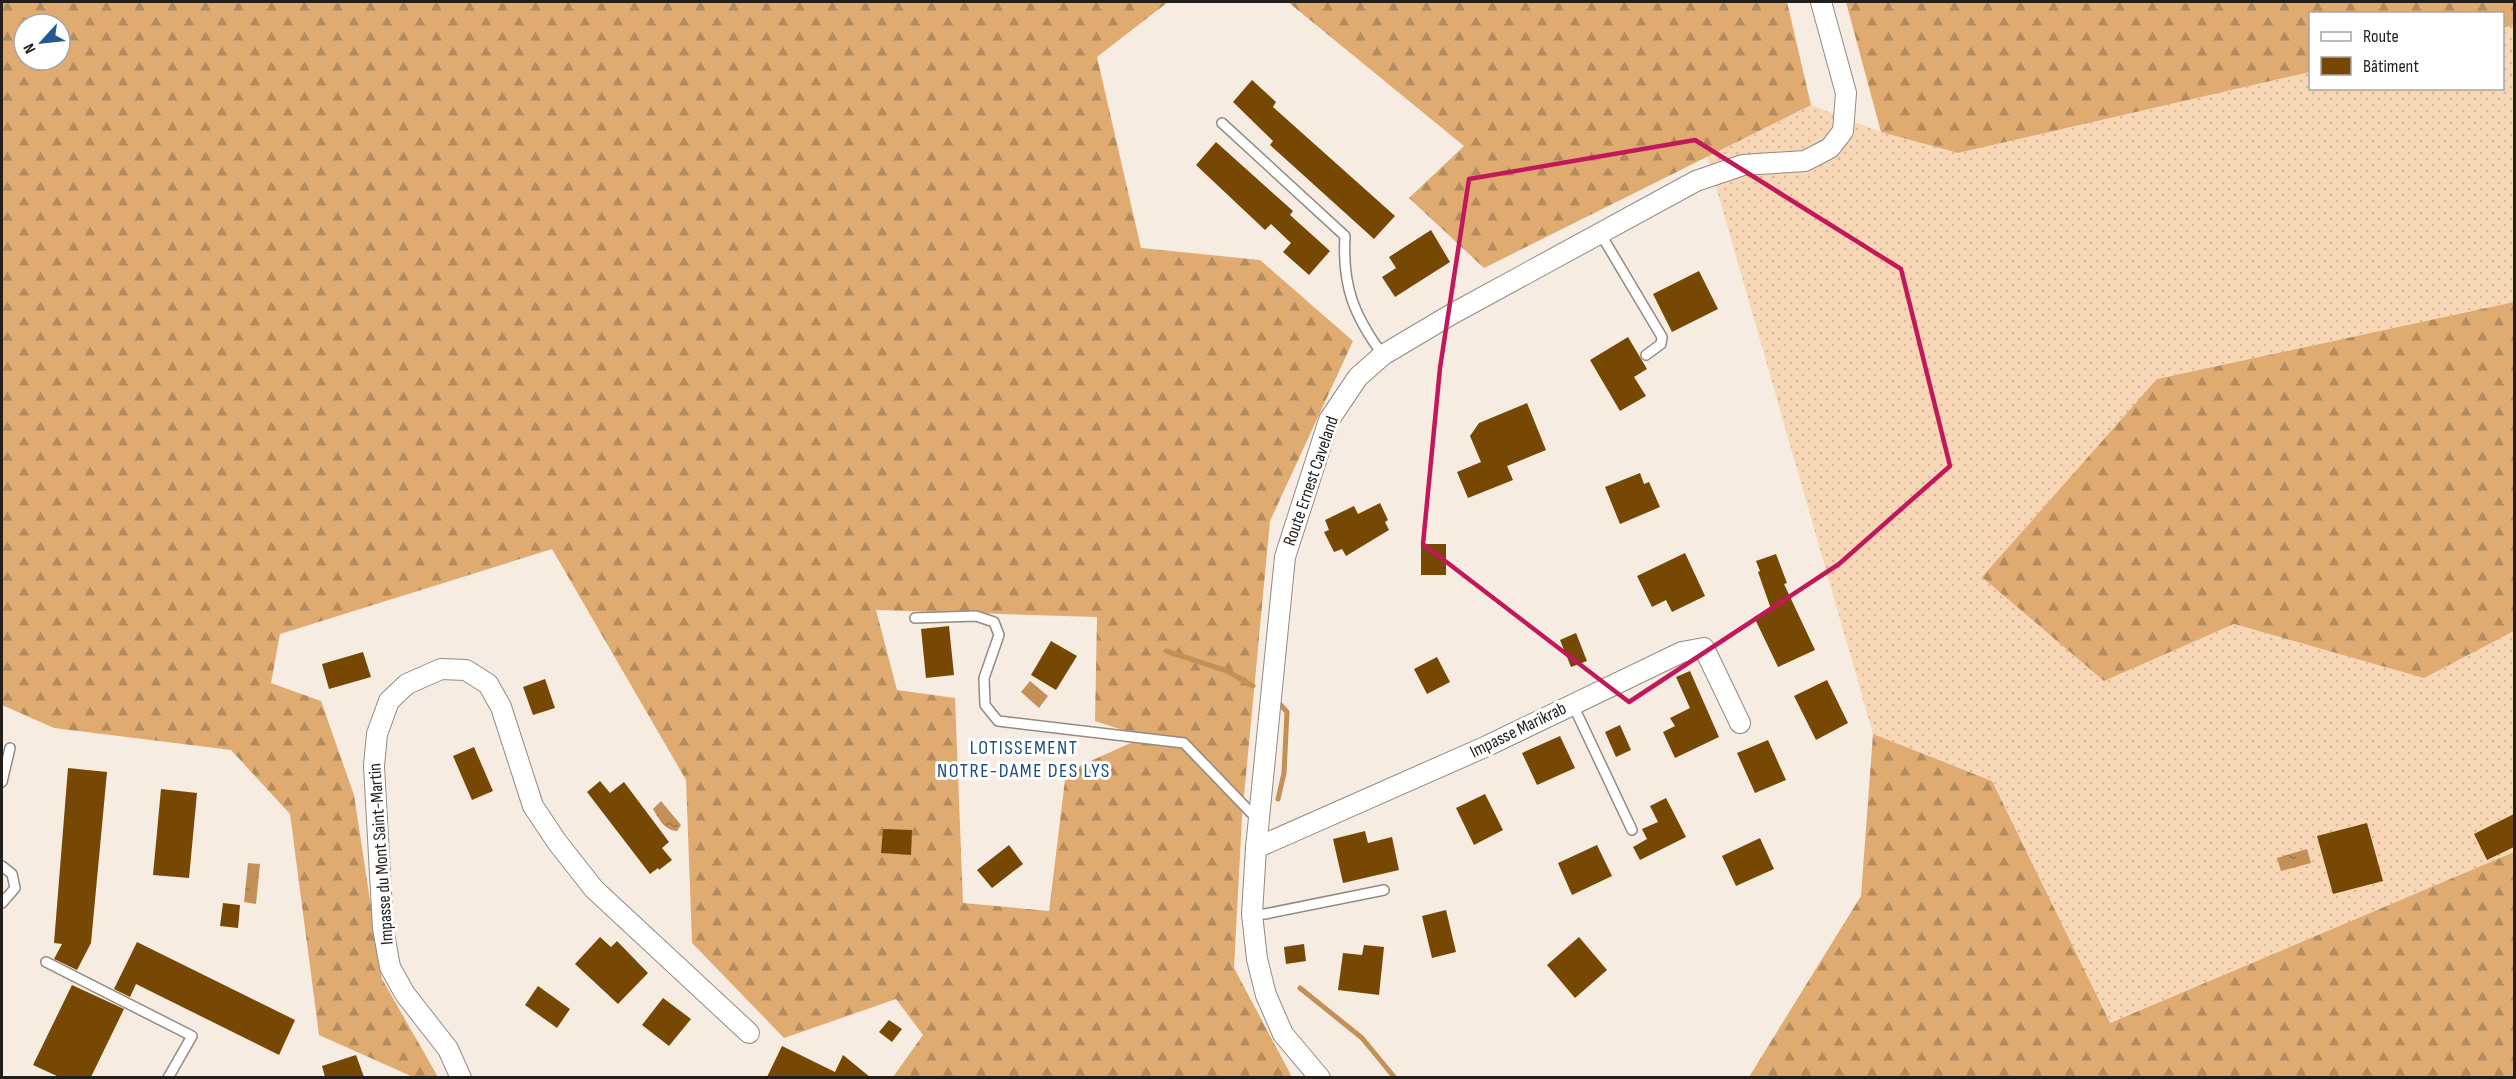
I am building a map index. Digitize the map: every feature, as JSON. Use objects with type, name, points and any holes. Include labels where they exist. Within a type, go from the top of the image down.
[{"type":"street","name":"Route Ernest Caveland","points":[[1320,1077],[1283,1034],[1266,995],[1257,959],[1252,914],[1258,821],[1285,557],[1329,420],[1358,377],[1383,355],[1452,314],[1696,181],[1743,165],[1805,160],[1823,153],[1838,140],[1846,114],[1846,93],[1821,2]]},
{"type":"street","name":"Impasse Marikrab","points":[[1256,848],[1487,746],[1657,662],[1704,648],[1740,723]]},
{"type":"street","name":"Impasse du Mont Saint-Martin","points":[[461,1077],[448,1049],[405,994],[390,967],[383,928],[374,766],[377,734],[389,701],[406,684],[441,669],[466,670],[488,684],[501,707],[533,806],[556,842],[594,889],[749,1033]]},
{"type":"lane","points":[[1222,123],[1345,236],[1343,265],[1353,308],[1383,355]]},
{"type":"lane","points":[[1600,233],[1662,337],[1661,344],[1646,355]]},
{"type":"lane","points":[[915,618],[976,616],[994,622],[999,635],[984,678],[985,705],[998,721],[1184,743],[1258,821]]},
{"type":"lane","points":[[1572,704],[1632,830]]},
{"type":"lane","points":[[2,782],[10,748]]},
{"type":"lane","points":[[2,866],[12,874],[15,888],[2,903]]},
{"type":"lane","points":[[1252,914],[1265,914],[1384,890]]},
{"type":"lane","points":[[46,962],[192,1036],[168,1077]]},
{"type":"highlighted area","points":[[1695,140],[1901,269],[1950,466],[1839,564],[1629,702],[1423,544],[1440,368],[1469,179]]},
{"type":"shaded area","points":[[2514,25],[2514,302],[2157,379],[2104,681],[2234,624],[2424,677],[2514,631],[2514,852],[2109,1023],[1992,781],[1873,734],[1707,155],[1811,105],[1881,132],[1958,153],[2309,72],[2309,90],[2504,90],[2504,28]]},
{"type":"green space","points":[[2,2],[1168,2],[1097,57],[1141,248],[1260,260],[1353,341],[1270,521],[1242,817],[1234,968],[1292,1077],[893,1077],[923,1035],[896,999],[784,1038],[692,943],[686,780],[552,549],[280,634],[271,683],[321,701],[354,795],[382,979],[438,1077],[413,1077],[319,1035],[290,814],[231,750],[54,728],[2,705]],"holes":[[[876,610],[1097,617],[1095,721],[1144,737],[1066,772],[1049,911],[963,903],[955,698],[897,690]]]},
{"type":"green space","points":[[1288,2],[1787,2],[1811,105],[1484,268],[1409,198],[1464,146]]},
{"type":"green space","points":[[1846,2],[2514,2],[2514,25],[2504,28],[2504,12],[2309,12],[2309,72],[1958,153],[1881,132]]},
{"type":"green space","points":[[2514,302],[2514,631],[2424,678],[2234,624],[2104,681],[1982,577],[2157,379]]},
{"type":"green space","points":[[1873,734],[1992,781],[2110,1023],[2514,852],[2514,1077],[1749,1077],[1861,896]]},
{"type":"water","points":[[1030,681],[1048,696],[1039,708],[1021,692]]},
{"type":"water","points":[[661,801],[681,825],[677,831],[665,826],[653,809]]},
{"type":"water","points":[[2307,849],[2311,863],[2281,871],[2277,858]]},
{"type":"water","points":[[248,863],[260,864],[256,904],[244,902]]},
{"type":"building","points":[[1252,80],[1276,102],[1273,107],[1395,216],[1374,239],[1270,145],[1273,141],[1233,102]]},
{"type":"building","points":[[1216,142],[1293,211],[1290,215],[1330,251],[1309,275],[1283,252],[1291,243],[1271,224],[1265,230],[1196,165]]},
{"type":"building","points":[[1431,230],[1450,262],[1395,297],[1382,277],[1396,268],[1389,257]]},
{"type":"building","points":[[1699,271],[1718,309],[1672,332],[1653,294]]},
{"type":"building","points":[[1628,337],[1647,369],[1634,377],[1646,396],[1620,411],[1590,360]]},
{"type":"building","points":[[1527,403],[1546,450],[1507,466],[1513,480],[1468,498],[1457,472],[1481,462],[1470,436],[1479,423]]},
{"type":"building","points":[[1640,473],[1644,484],[1649,482],[1660,507],[1620,524],[1605,487]]},
{"type":"building","points":[[1380,503],[1388,520],[1385,522],[1389,530],[1346,556],[1342,549],[1334,552],[1324,532],[1329,530],[1325,520],[1354,506],[1358,514]]},
{"type":"building","points":[[1421,544],[1446,544],[1446,575],[1421,575]]},
{"type":"building","points":[[1685,553],[1705,596],[1672,612],[1666,600],[1652,607],[1637,576]]},
{"type":"building","points":[[1776,554],[1787,583],[1784,584],[1815,650],[1778,667],[1754,617],[1771,609],[1756,561]]},
{"type":"building","points":[[949,626],[954,675],[926,678],[921,629]]},
{"type":"building","points":[[1576,633],[1587,661],[1571,667],[1560,640]]},
{"type":"building","points":[[1051,641],[1077,656],[1056,690],[1031,675]]},
{"type":"building","points":[[363,652],[371,677],[329,689],[322,664]]},
{"type":"building","points":[[1437,657],[1450,682],[1427,694],[1414,669]]},
{"type":"building","points":[[1690,671],[1719,737],[1675,758],[1663,732],[1675,726],[1670,718],[1690,708],[1676,677]]},
{"type":"building","points":[[545,679],[555,708],[533,715],[523,687]]},
{"type":"building","points":[[1827,680],[1848,723],[1816,740],[1794,696]]},
{"type":"building","points":[[1620,725],[1631,750],[1616,757],[1605,732]]},
{"type":"building","points":[[1560,736],[1575,768],[1537,785],[1522,753]]},
{"type":"building","points":[[1768,740],[1786,780],[1755,793],[1737,753]]},
{"type":"building","points":[[474,747],[493,791],[472,800],[453,756]]},
{"type":"building","points":[[68,768],[107,772],[91,943],[77,970],[54,959],[62,944],[54,943]]},
{"type":"building","points":[[600,781],[610,793],[624,782],[669,842],[662,848],[672,860],[650,874],[587,792]]},
{"type":"building","points":[[161,789],[197,793],[189,878],[153,875]]},
{"type":"building","points":[[1485,794],[1503,830],[1474,845],[1456,808]]},
{"type":"building","points":[[1666,798],[1686,837],[1640,860],[1633,847],[1647,839],[1642,829],[1658,822],[1650,806]]},
{"type":"building","points":[[2514,814],[2514,847],[2487,860],[2474,834]]},
{"type":"building","points":[[2367,823],[2383,881],[2333,894],[2317,836]]},
{"type":"building","points":[[883,829],[912,830],[911,855],[881,853]]},
{"type":"building","points":[[1365,831],[1368,843],[1392,837],[1399,870],[1343,883],[1333,839]]},
{"type":"building","points":[[1760,838],[1774,869],[1736,886],[1722,856]]},
{"type":"building","points":[[1009,845],[1023,864],[992,888],[977,870]]},
{"type":"building","points":[[1597,845],[1612,876],[1572,895],[1558,863]]},
{"type":"building","points":[[223,903],[240,905],[238,928],[220,926]]},
{"type":"building","points":[[1446,910],[1456,952],[1432,958],[1422,916]]},
{"type":"building","points":[[600,937],[611,947],[617,941],[648,973],[618,1004],[575,964]]},
{"type":"building","points":[[1579,937],[1607,970],[1575,998],[1547,965]]},
{"type":"building","points":[[137,942],[295,1020],[279,1055],[136,984],[130,997],[114,989]]},
{"type":"building","points":[[1304,944],[1306,961],[1286,964],[1284,947]]},
{"type":"building","points":[[1364,945],[1384,947],[1379,995],[1338,990],[1343,953],[1362,955]]},
{"type":"building","points":[[72,985],[124,1009],[91,1077],[59,1077],[33,1065]]},
{"type":"building","points":[[538,986],[570,1009],[557,1028],[525,1005]]},
{"type":"building","points":[[663,998],[691,1019],[669,1046],[642,1025]]},
{"type":"building","points":[[889,1020],[902,1029],[892,1042],[879,1032]]},
{"type":"building","points":[[782,1046],[835,1072],[843,1055],[870,1077],[767,1077]]},
{"type":"building","points":[[356,1055],[364,1077],[325,1077],[322,1066]]},
{"type":"waterway","points":[[1166,651],[1227,671],[1253,686]]},
{"type":"waterway","points":[[1278,702],[1287,712],[1284,773],[1278,799]]},
{"type":"waterway","points":[[1300,988],[1362,1038],[1395,1078]]},
{"type":"district","name":"LOTISSEMENT NOTRE-DAME DES LYS","points":[[1024,760]]}]
